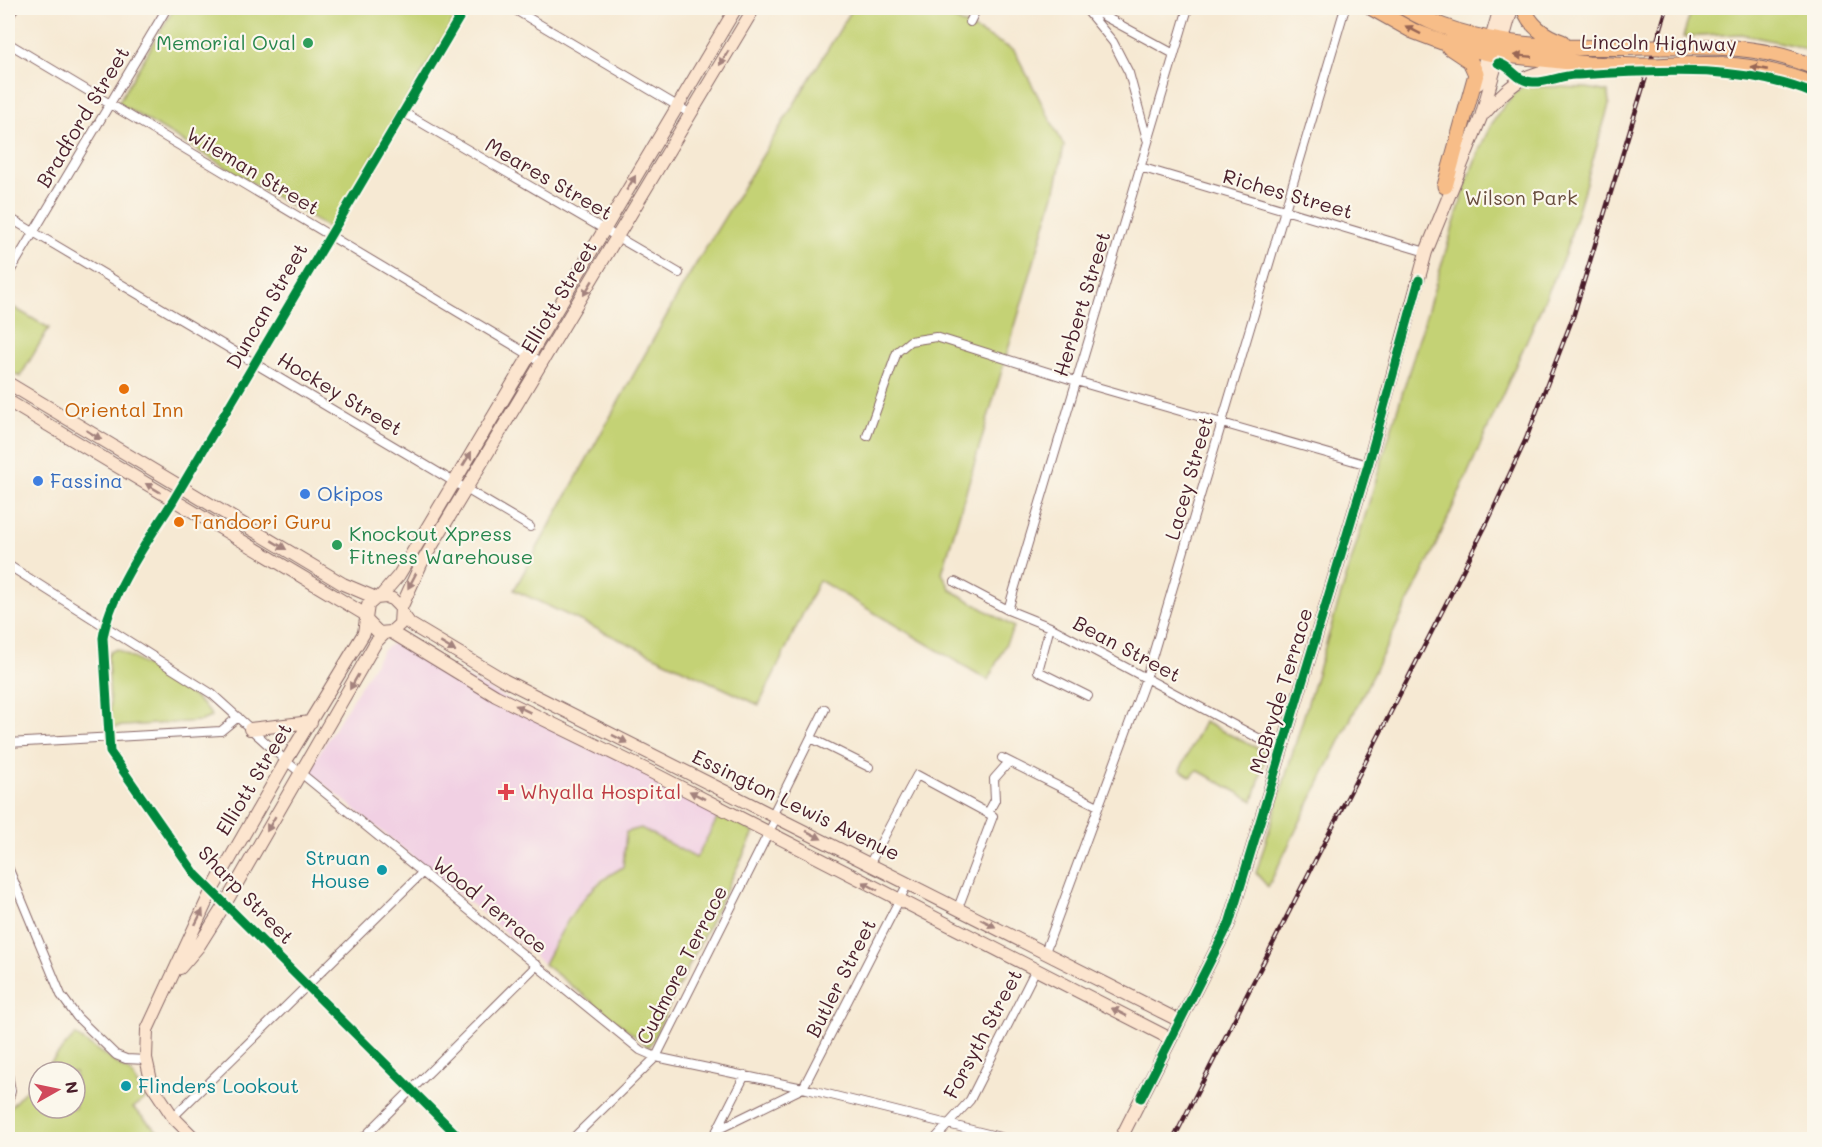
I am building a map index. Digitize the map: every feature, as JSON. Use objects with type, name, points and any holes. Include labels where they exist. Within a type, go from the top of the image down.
[{"type":"highway","points":[[1372,8],[1413,31],[1442,42],[1470,62],[1476,74],[1445,186]]},
{"type":"highway","points":[[1405,8],[1452,31],[1496,47]]},
{"type":"highway","points":[[1524,8],[1527,18],[1548,37],[1566,43],[1594,47]]},
{"type":"highway","points":[[1442,42],[1496,47]]},
{"type":"highway","name":"Lincoln Highway","points":[[1496,47],[1729,45],[1782,54],[1815,67]]},
{"type":"highway","name":"Lincoln Highway","points":[[1496,47],[1588,64],[1656,66],[1732,63],[1784,73],[1815,85]]},
{"type":"main road","name":"Elliott Street","points":[[378,598],[399,575],[736,8]]},
{"type":"main road","name":"Elliott Street","points":[[401,610],[421,564],[754,8]]},
{"type":"main road","points":[[1425,19],[1470,32],[1485,26],[1495,8]]},
{"type":"main road","name":"McBryde Terrace","points":[[1120,1140],[1229,924],[1368,465],[1426,252],[1480,117],[1496,47],[1500,8]]},
{"type":"main road","name":"McBryde Terrace","points":[[1438,218],[1445,186],[1512,8]]},
{"type":"main road","points":[[1480,117],[1520,78],[1541,71],[1588,64]]},
{"type":"main road","points":[[8,383],[343,584],[378,598],[392,598],[401,610],[400,624],[388,632],[374,630],[366,618],[8,400]]},
{"type":"main road","points":[[366,618],[368,605],[378,598]]},
{"type":"main road","name":"Essington Lewis Avenue","points":[[401,610],[410,624],[504,680],[1180,1021]]},
{"type":"main road","name":"Elliott Street","points":[[170,980],[212,892],[286,761],[364,633],[366,618]]},
{"type":"main road","name":"Elliott Street","points":[[170,980],[198,947],[225,904],[376,642],[388,632]]},
{"type":"main road","name":"Essington Lewis Avenue","points":[[388,632],[496,696],[768,832],[1171,1039]]},
{"type":"main road","points":[[250,729],[311,722]]},
{"type":"main road","points":[[1036,969],[1045,952]]},
{"type":"main road","points":[[170,980],[147,1030],[146,1060],[152,1085],[173,1117],[196,1140]]},
{"type":"street","points":[[8,19],[14,8]]},
{"type":"street","name":"Bradford Street","points":[[8,275],[167,8]]},
{"type":"street","name":"Duncan Street","points":[[105,625],[135,561],[173,501],[465,8]]},
{"type":"street","points":[[512,8],[691,114]]},
{"type":"street","points":[[970,22],[977,8]]},
{"type":"street","points":[[1087,8],[1174,54]]},
{"type":"street","points":[[1087,8],[1113,42],[1129,73],[1148,140]]},
{"type":"street","name":"Herbert Street","points":[[1008,610],[1188,8]]},
{"type":"street","name":"Lacey Street","points":[[1045,952],[1146,678],[1345,8]]},
{"type":"street","name":"Wileman Street","points":[[8,43],[543,363]]},
{"type":"street","name":"Meares Street","points":[[403,112],[603,231],[679,273]]},
{"type":"street","name":"Riches Street","points":[[1140,167],[1426,252]]},
{"type":"street","name":"Hockey Street","points":[[8,217],[530,527]]},
{"type":"street","points":[[867,436],[897,352],[910,341],[936,337],[1076,381],[1368,465]]},
{"type":"street","name":"Wood Terrace","points":[[8,565],[212,694],[286,761],[640,1050],[656,1057],[803,1088],[1012,1140]]},
{"type":"street","name":"Bean Street","points":[[955,582],[1008,610],[1050,627],[1260,740],[1283,746]]},
{"type":"street","name":"Sharp Street","points":[[105,625],[102,638],[110,752],[196,875],[309,985],[462,1140]]},
{"type":"street","points":[[1050,627],[1038,671],[1088,696]]},
{"type":"street","name":"Cudmore Terrace","points":[[571,1140],[656,1057],[768,832],[825,709]]},
{"type":"street","points":[[8,743],[221,731],[237,717]]},
{"type":"street","points":[[811,738],[869,767]]},
{"type":"street","points":[[989,811],[995,800],[994,779],[1005,760],[1098,806]]},
{"type":"street","points":[[870,863],[917,775],[989,811],[993,816],[958,908]]},
{"type":"street","points":[[8,867],[48,966],[69,1007],[116,1055],[126,1059],[146,1060]]},
{"type":"street","points":[[173,1117],[423,872]]},
{"type":"street","name":"Butler Street","points":[[803,1088],[908,883]]},
{"type":"street","points":[[361,1140],[537,965]]},
{"type":"street","name":"Forsyth Street","points":[[934,1140],[950,1125],[970,1100],[1036,969]]},
{"type":"street","points":[[8,1074],[11,1090],[8,1101]]},
{"type":"street","points":[[712,1140],[745,1076]]},
{"type":"street","points":[[717,1130],[803,1088]]},
{"type":"shaded area","name":"Whyalla Hospital","points":[[394,642],[401,643],[721,812],[697,858],[641,828],[623,867],[602,878],[571,912],[544,964],[308,771],[383,650]]},
{"type":"green space","points":[[174,8],[461,8],[330,229],[118,103]]},
{"type":"green space","points":[[853,8],[933,8],[1014,50],[1064,146],[1055,191],[942,573],[951,590],[1014,627],[988,680],[819,580],[759,705],[514,590],[688,277]]},
{"type":"green space","points":[[1692,8],[1814,8],[1814,53],[1796,46],[1741,34],[1683,37]]},
{"type":"green space","name":"Wilson Park","points":[[1523,86],[1587,88],[1608,92],[1609,105],[1565,254],[1432,554],[1268,887],[1256,873],[1468,178],[1496,117]]},
{"type":"green space","points":[[11,306],[49,328],[20,377],[8,370],[8,311]]},
{"type":"green space","points":[[117,649],[185,691],[207,710],[211,717],[201,721],[111,727],[108,657],[110,652]]},
{"type":"green space","points":[[1204,722],[1267,753],[1253,801],[1197,770],[1191,777],[1180,770]]},
{"type":"green space","points":[[721,812],[754,833],[649,1047],[544,964],[567,922],[585,897],[608,876],[623,867],[626,832],[641,828],[696,858]]},
{"type":"green space","points":[[75,1035],[132,1074],[145,1099],[133,1108],[166,1139],[8,1139],[8,1110],[27,1089],[27,1120],[87,1120],[87,1060],[53,1060]]},
{"type":"railway","points":[[1173,1140],[1488,521],[1526,439],[1573,317],[1667,8]]},
{"type":"cycle path","points":[[462,1140],[196,875],[110,752],[103,638],[114,603],[142,549],[173,501],[465,8]]},
{"type":"cycle path","points":[[1498,63],[1519,77],[1533,82],[1574,75],[1696,71],[1756,77],[1814,94]]},
{"type":"cycle path","points":[[1141,1098],[1229,924],[1368,465],[1419,280]]},
{"type":"place","name":"Memorial Oval","points":[[308,43]]},
{"type":"place","name":"Oriental Inn","points":[[124,389]]},
{"type":"place","name":"Fassina","points":[[38,481]]},
{"type":"place","name":"Okipos","points":[[305,494]]},
{"type":"place","name":"Tandoori Guru","points":[[179,522]]},
{"type":"place","name":"Knockout Xpress Fitness Warehouse","points":[[337,545]]},
{"type":"place","name":"Whyalla Hospital","points":[[506,792]]},
{"type":"place","name":"Struan House","points":[[382,870]]},
{"type":"place","name":"Flinders Lookout","points":[[126,1086]]}]
